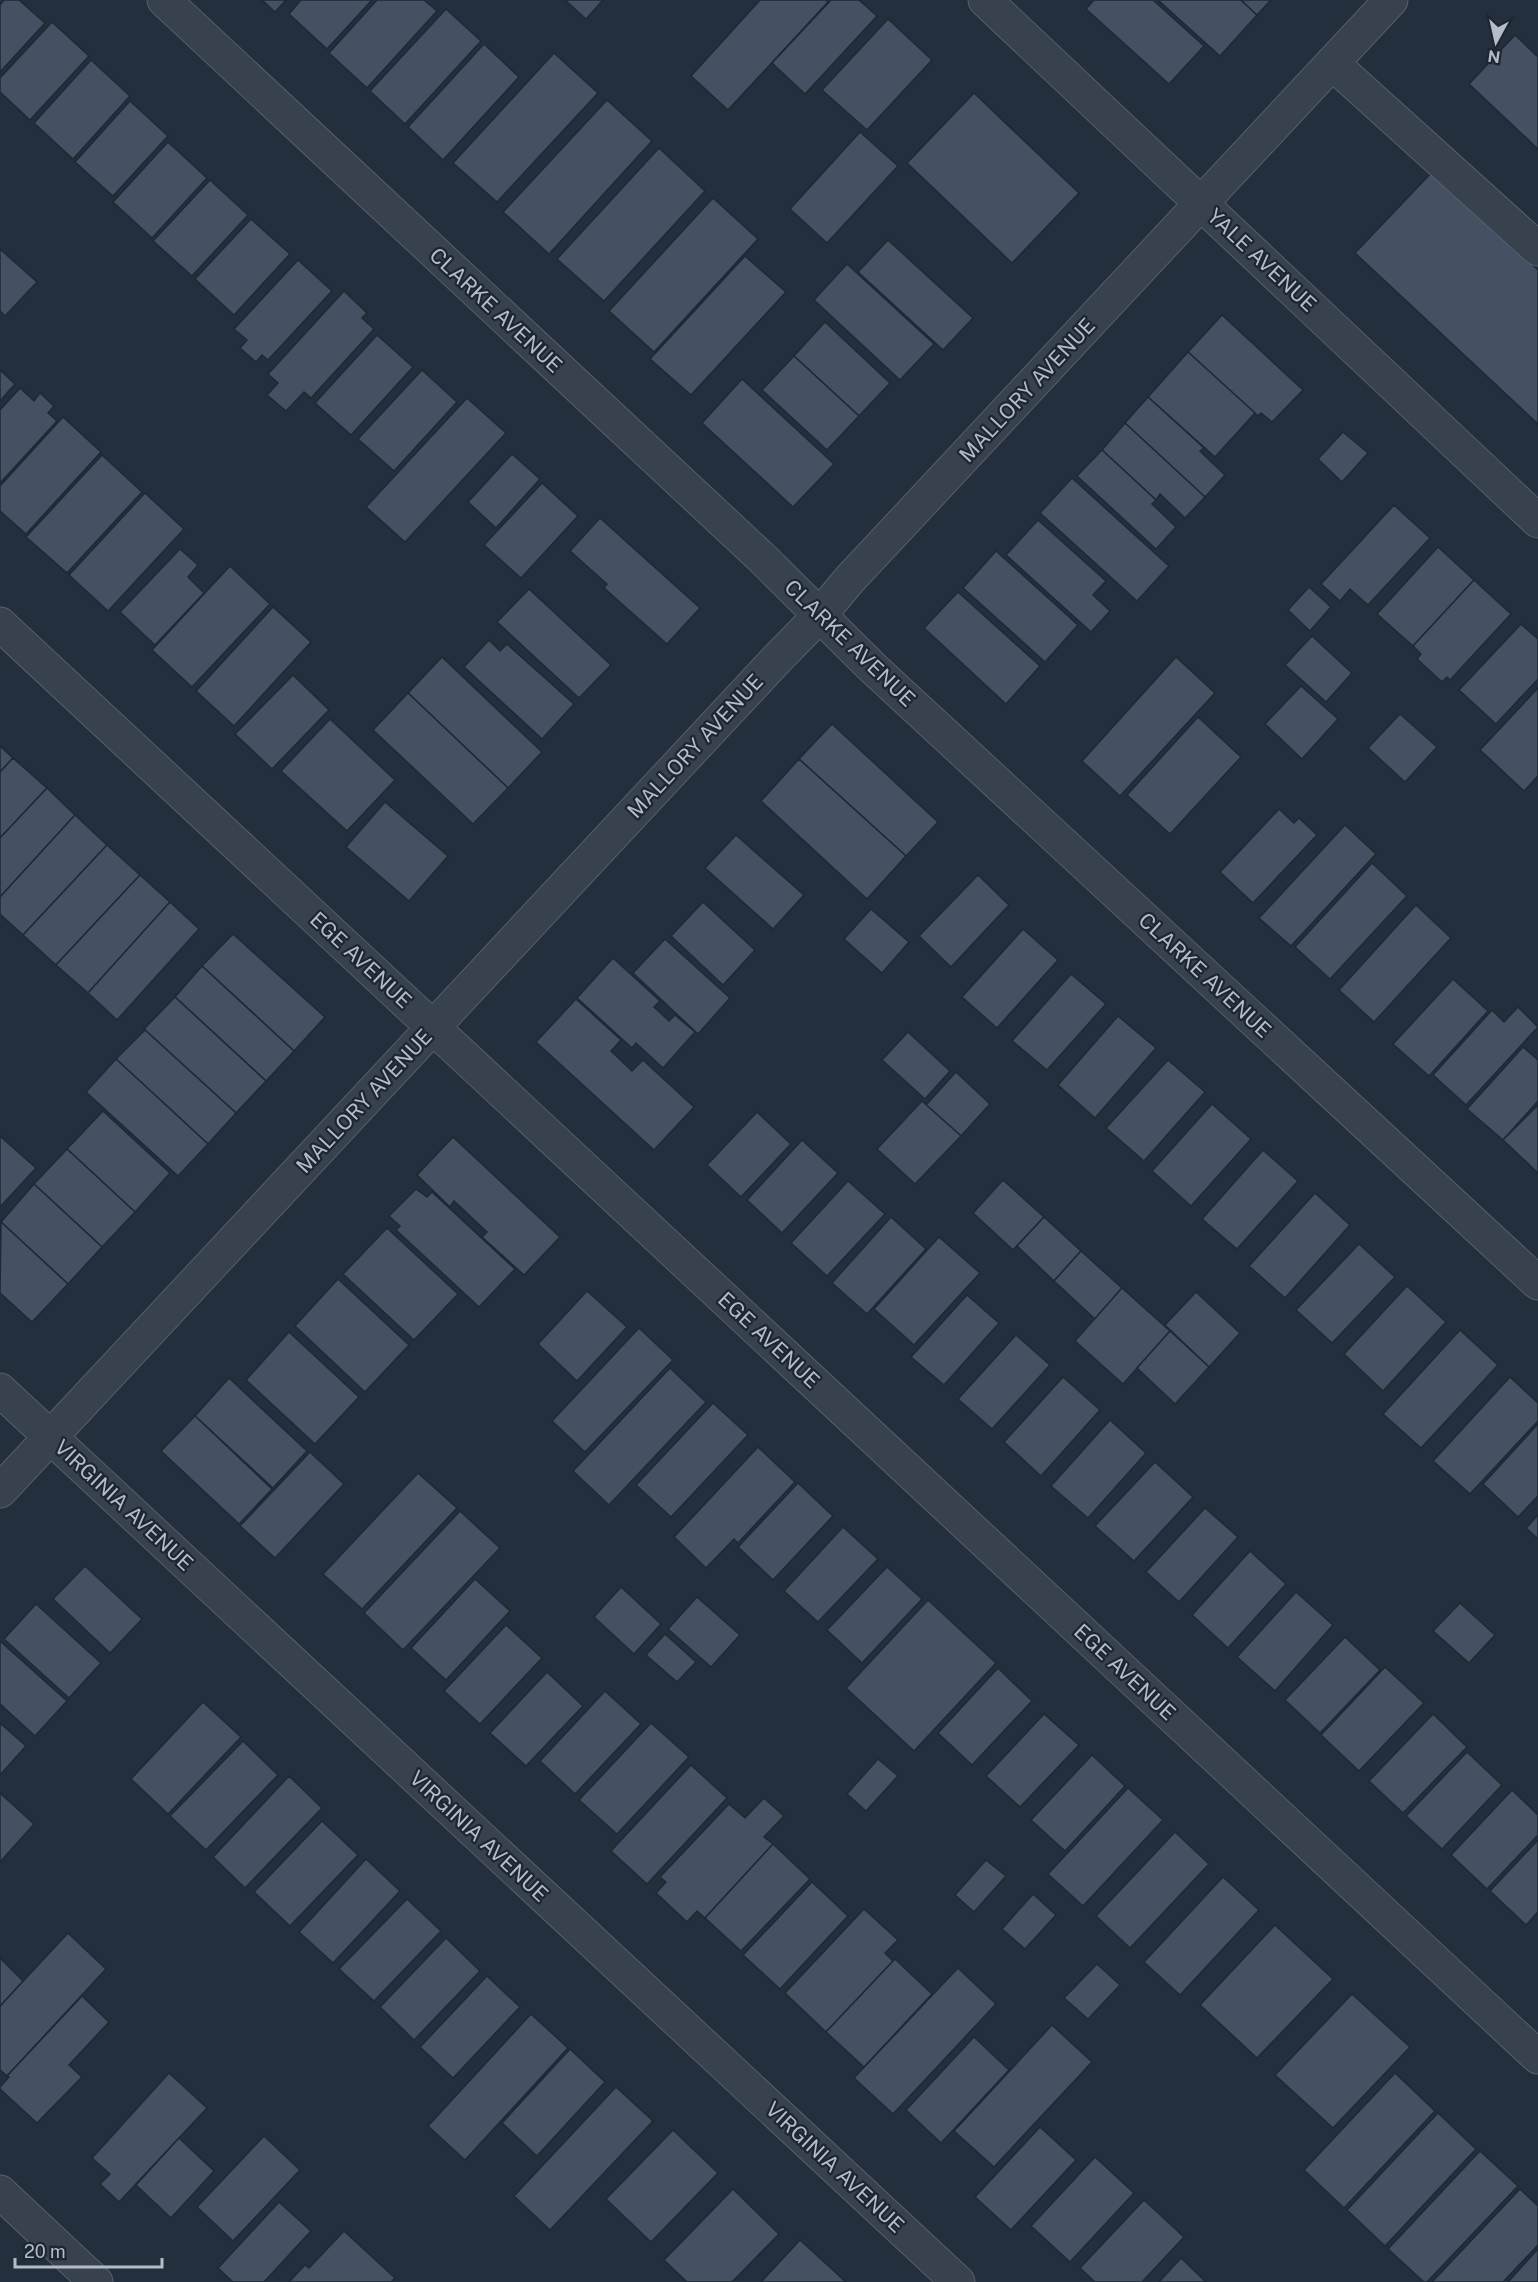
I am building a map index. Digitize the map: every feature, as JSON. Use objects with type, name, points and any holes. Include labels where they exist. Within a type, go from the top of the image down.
[{"type":"street","name":"CLARKE AVENUE","points":[[164,0],[745,542],[873,668],[1538,1283]]},
{"type":"street","name":"YALE AVENUE","points":[[986,0],[1538,521]]},
{"type":"street","name":"MALLORY AVENUE","points":[[0,1491],[820,615],[859,570],[1391,0]]},
{"type":"street","points":[[1332,63],[1538,249]]},
{"type":"street","name":"EGE AVENUE","points":[[0,624],[1538,2057]]},
{"type":"street","name":"VIRGINIA AVENUE","points":[[0,1390],[958,2282]]},
{"type":"street","points":[[0,2192],[96,2282]]},
{"type":"building","points":[[4,0],[19,0],[45,23],[0,72],[0,5]]},
{"type":"building","points":[[262,0],[286,0],[275,12]]},
{"type":"building","points":[[301,0],[372,0],[327,49],[289,14]]},
{"type":"building","points":[[377,0],[424,0],[437,11],[367,88],[329,53]]},
{"type":"building","points":[[565,0],[603,0],[586,19]]},
{"type":"building","points":[[760,0],[826,0],[828,2],[728,110],[691,76]]},
{"type":"building","points":[[831,0],[859,0],[877,16],[805,94],[772,63]]},
{"type":"building","points":[[1094,0],[1153,0],[1204,46],[1169,84],[1086,9]]},
{"type":"building","points":[[1158,0],[1241,0],[1257,15],[1220,56]]},
{"type":"building","points":[[1241,0],[1271,0],[1257,15]]},
{"type":"building","points":[[446,9],[481,41],[405,124],[370,91]]},
{"type":"building","points":[[888,19],[932,60],[867,130],[822,90]]},
{"type":"building","points":[[52,22],[89,56],[30,120],[0,92],[0,78]]},
{"type":"building","points":[[1515,35],[1538,57],[1538,149],[1469,84]]},
{"type":"building","points":[[484,44],[519,77],[443,160],[408,127]]},
{"type":"building","points":[[554,53],[598,93],[497,202],[453,163]]},
{"type":"building","points":[[91,60],[130,96],[73,159],[34,123]]},
{"type":"building","points":[[974,93],[1079,193],[1012,263],[907,163]]},
{"type":"building","points":[[607,100],[652,141],[549,254],[503,212]]},
{"type":"building","points":[[130,101],[168,136],[113,196],[75,162]]},
{"type":"building","points":[[860,132],[898,166],[827,243],[790,209]]},
{"type":"building","points":[[168,142],[207,178],[152,238],[113,202]]},
{"type":"building","points":[[659,148],[705,191],[604,301],[557,259]]},
{"type":"building","points":[[1433,171],[1538,270],[1538,424],[1355,253]]},
{"type":"building","points":[[210,180],[248,215],[192,276],[153,241]]},
{"type":"building","points":[[713,198],[758,239],[654,352],[609,311]]},
{"type":"building","points":[[251,219],[290,254],[234,315],[195,279]]},
{"type":"building","points":[[888,240],[973,318],[943,350],[858,272]]},
{"type":"building","points":[[0,249],[37,282],[5,316],[0,311]]},
{"type":"building","points":[[745,256],[786,292],[691,395],[650,359]]},
{"type":"building","points":[[298,260],[332,291],[268,360],[262,355],[256,362],[240,348],[247,340],[234,329]]},
{"type":"building","points":[[847,264],[934,344],[900,380],[814,300]]},
{"type":"building","points":[[344,291],[367,313],[362,318],[374,329],[311,398],[304,392],[286,411],[267,395],[278,383],[268,374]]},
{"type":"building","points":[[1222,315],[1303,390],[1272,422],[1261,413],[1258,416],[1188,352]]},
{"type":"building","points":[[825,322],[890,383],[859,416],[794,356]]},
{"type":"building","points":[[377,335],[413,367],[351,435],[315,403]]},
{"type":"building","points":[[1188,352],[1255,413],[1215,457],[1148,397]]},
{"type":"building","points":[[794,356],[859,416],[827,450],[762,390]]},
{"type":"building","points":[[0,370],[15,384],[0,401]]},
{"type":"building","points":[[422,370],[457,402],[394,471],[358,439]]},
{"type":"building","points":[[742,379],[834,464],[793,507],[702,423]]},
{"type":"building","points":[[20,388],[34,401],[40,393],[54,406],[48,413],[57,421],[0,483],[0,410]]},
{"type":"building","points":[[1148,397],[1204,448],[1200,451],[1225,475],[1205,497],[1125,423]]},
{"type":"building","points":[[467,398],[506,433],[405,542],[366,507]]},
{"type":"building","points":[[63,417],[101,452],[26,534],[0,511],[0,486]]},
{"type":"building","points":[[1125,423],[1205,497],[1185,518],[1160,494],[1156,500],[1102,450]]},
{"type":"building","points":[[1343,432],[1368,453],[1342,482],[1318,459]]},
{"type":"building","points":[[1102,450],[1156,500],[1152,504],[1176,527],[1156,549],[1077,476]]},
{"type":"building","points":[[512,454],[540,479],[496,528],[468,502]]},
{"type":"building","points":[[102,455],[142,492],[67,573],[26,537]]},
{"type":"building","points":[[1072,478],[1169,566],[1137,601],[1040,513]]},
{"type":"building","points":[[542,483],[578,516],[521,578],[484,545]]},
{"type":"building","points":[[145,493],[184,529],[108,611],[69,575]]},
{"type":"building","points":[[1394,505],[1430,538],[1368,605],[1350,589],[1340,601],[1321,584]]},
{"type":"building","points":[[600,518],[700,608],[667,644],[604,588],[607,584],[570,551]]},
{"type":"building","points":[[1038,520],[1106,581],[1093,595],[1110,611],[1091,632],[1006,555]]},
{"type":"building","points":[[1438,547],[1474,580],[1413,646],[1377,614]]},
{"type":"building","points":[[180,549],[198,565],[188,577],[204,593],[155,645],[120,612]]},
{"type":"building","points":[[996,551],[1078,625],[1045,662],[963,588]]},
{"type":"building","points":[[230,566],[270,604],[192,687],[152,650]]},
{"type":"building","points":[[1474,580],[1511,614],[1450,680],[1447,677],[1442,682],[1417,659],[1421,654],[1413,646]]},
{"type":"building","points":[[1309,587],[1331,607],[1310,631],[1288,610]]},
{"type":"building","points":[[529,589],[611,665],[579,698],[497,622]]},
{"type":"building","points":[[958,592],[1040,666],[1006,704],[924,628]]},
{"type":"building","points":[[273,607],[311,642],[234,726],[196,691]]},
{"type":"building","points":[[1521,624],[1538,639],[1538,679],[1496,724],[1459,690]]},
{"type":"building","points":[[1312,636],[1352,673],[1326,702],[1285,665]]},
{"type":"building","points":[[489,640],[500,651],[507,644],[574,704],[542,739],[464,667]]},
{"type":"building","points":[[442,657],[542,752],[508,788],[408,693]]},
{"type":"building","points":[[1176,657],[1215,693],[1120,796],[1082,761]]},
{"type":"building","points":[[293,675],[329,710],[272,769],[235,734]]},
{"type":"building","points":[[1301,686],[1338,719],[1302,759],[1265,724]]},
{"type":"building","points":[[1538,688],[1538,776],[1524,791],[1480,750]]},
{"type":"building","points":[[408,693],[508,788],[473,824],[373,730]]},
{"type":"building","points":[[1400,714],[1437,747],[1405,782],[1368,748]]},
{"type":"building","points":[[1198,717],[1241,757],[1170,834],[1127,795]]},
{"type":"building","points":[[330,719],[395,780],[347,831],[281,771]]},
{"type":"building","points":[[832,724],[938,822],[906,856],[799,759]]},
{"type":"building","points":[[0,746],[13,758],[0,772]]},
{"type":"building","points":[[13,758],[47,788],[0,838],[0,772]]},
{"type":"building","points":[[799,759],[906,856],[867,899],[761,801]]},
{"type":"building","points":[[47,788],[75,815],[0,897],[0,838]]},
{"type":"building","points":[[385,802],[448,856],[409,901],[346,847]]},
{"type":"building","points":[[1279,809],[1294,823],[1299,818],[1317,835],[1253,903],[1220,872]]},
{"type":"building","points":[[75,815],[107,845],[23,935],[0,914],[0,897]]},
{"type":"building","points":[[1345,825],[1376,854],[1291,946],[1259,918]]},
{"type":"building","points":[[736,835],[804,895],[773,929],[705,868]]},
{"type":"building","points":[[107,845],[140,875],[56,965],[23,935]]},
{"type":"building","points":[[1372,863],[1407,896],[1330,979],[1295,947]]},
{"type":"building","points":[[140,875],[170,902],[88,993],[56,965]]},
{"type":"building","points":[[978,875],[1009,905],[951,967],[919,936]]},
{"type":"building","points":[[170,902],[199,929],[117,1020],[88,993]]},
{"type":"building","points":[[703,902],[755,950],[723,985],[671,936]]},
{"type":"building","points":[[1416,905],[1451,938],[1374,1022],[1339,990]]},
{"type":"building","points":[[871,909],[909,942],[882,973],[844,939]]},
{"type":"building","points":[[1023,929],[1058,960],[997,1028],[962,997]]},
{"type":"building","points":[[233,934],[325,1017],[294,1051],[202,966]]},
{"type":"building","points":[[665,939],[730,998],[698,1034],[633,973]]},
{"type":"building","points":[[613,958],[660,1001],[654,1007],[669,1021],[675,1015],[695,1032],[663,1068],[636,1043],[632,1048],[577,998]]},
{"type":"building","points":[[202,966],[294,1051],[266,1081],[175,997]]},
{"type":"building","points":[[1071,974],[1106,1004],[1047,1070],[1012,1041]]},
{"type":"building","points":[[1453,979],[1488,1011],[1429,1076],[1393,1044]]},
{"type":"building","points":[[175,997],[266,1081],[236,1113],[144,1029]]},
{"type":"building","points":[[576,999],[621,1040],[611,1051],[632,1071],[643,1060],[694,1107],[654,1150],[536,1042]]},
{"type":"building","points":[[1518,1007],[1538,1027],[1466,1105],[1433,1075],[1492,1010],[1504,1022]]},
{"type":"building","points":[[1118,1016],[1156,1048],[1095,1118],[1058,1085]]},
{"type":"building","points":[[145,1030],[236,1113],[208,1144],[116,1059]]},
{"type":"building","points":[[908,1032],[950,1071],[925,1099],[882,1060]]},
{"type":"building","points":[[1523,1047],[1538,1060],[1538,1101],[1503,1140],[1467,1109]]},
{"type":"building","points":[[116,1059],[208,1144],[178,1176],[86,1092]]},
{"type":"building","points":[[1168,1060],[1205,1092],[1144,1161],[1106,1128]]},
{"type":"building","points":[[956,1072],[990,1104],[961,1136],[926,1105]]},
{"type":"building","points":[[922,1101],[961,1136],[915,1184],[877,1149]]},
{"type":"building","points":[[1212,1104],[1251,1139],[1191,1206],[1152,1171]]},
{"type":"building","points":[[1538,1105],[1538,1173],[1503,1140]]},
{"type":"building","points":[[103,1111],[170,1173],[135,1212],[67,1149]]},
{"type":"building","points":[[757,1112],[791,1144],[741,1197],[707,1165]]},
{"type":"building","points":[[0,1136],[36,1168],[0,1207]]},
{"type":"building","points":[[453,1137],[560,1237],[524,1275],[482,1237],[487,1232],[454,1201],[450,1207],[417,1175]]},
{"type":"building","points":[[802,1140],[838,1173],[782,1233],[747,1200]]},
{"type":"building","points":[[67,1149],[135,1212],[102,1247],[34,1184]]},
{"type":"building","points":[[1263,1150],[1298,1181],[1237,1249],[1202,1219]]},
{"type":"building","points":[[1003,1180],[1044,1217],[1013,1250],[973,1213]]},
{"type":"building","points":[[848,1181],[885,1214],[827,1276],[791,1243]]},
{"type":"building","points":[[34,1184],[102,1247],[68,1284],[1,1222]]},
{"type":"building","points":[[416,1189],[427,1197],[432,1192],[515,1269],[479,1307],[396,1230],[400,1226],[389,1216]]},
{"type":"building","points":[[1315,1193],[1350,1225],[1285,1298],[1249,1266]]},
{"type":"building","points":[[891,1217],[926,1249],[867,1314],[832,1283]]},
{"type":"building","points":[[1044,1217],[1081,1251],[1054,1281],[1017,1246]]},
{"type":"building","points":[[1,1222],[68,1284],[32,1322],[0,1293]]},
{"type":"building","points":[[387,1228],[458,1294],[414,1340],[343,1274]]},
{"type":"building","points":[[939,1237],[980,1273],[914,1345],[874,1309]]},
{"type":"building","points":[[1359,1244],[1395,1277],[1332,1343],[1296,1310]]},
{"type":"building","points":[[1081,1251],[1122,1288],[1095,1319],[1054,1281]]},
{"type":"building","points":[[338,1279],[409,1345],[365,1392],[295,1326]]},
{"type":"building","points":[[1407,1286],[1446,1322],[1383,1391],[1344,1354]]},
{"type":"building","points":[[1122,1288],[1170,1331],[1123,1384],[1075,1341]]},
{"type":"building","points":[[587,1291],[627,1327],[577,1381],[538,1344]]},
{"type":"building","points":[[1196,1292],[1240,1333],[1209,1367],[1165,1325]]},
{"type":"building","points":[[967,1295],[999,1323],[944,1385],[911,1357]]},
{"type":"building","points":[[639,1328],[673,1360],[585,1452],[552,1421]]},
{"type":"building","points":[[1460,1330],[1498,1365],[1421,1448],[1383,1414]]},
{"type":"building","points":[[1170,1331],[1209,1367],[1175,1404],[1137,1368]]},
{"type":"building","points":[[289,1332],[359,1397],[315,1444],[246,1380]]},
{"type":"building","points":[[1016,1335],[1050,1365],[992,1429],[958,1399]]},
{"type":"building","points":[[670,1368],[706,1402],[609,1505],[573,1471]]},
{"type":"building","points":[[1063,1377],[1100,1410],[1041,1476],[1004,1442]]},
{"type":"building","points":[[1510,1377],[1538,1403],[1538,1421],[1470,1494],[1433,1461]]},
{"type":"building","points":[[229,1378],[307,1451],[273,1488],[195,1416]]},
{"type":"building","points":[[713,1403],[748,1435],[671,1517],[636,1485]]},
{"type":"building","points":[[195,1416],[272,1489],[239,1524],[161,1451]]},
{"type":"building","points":[[1110,1420],[1146,1453],[1088,1518],[1051,1486]]},
{"type":"building","points":[[1538,1424],[1538,1496],[1518,1517],[1483,1484]]},
{"type":"building","points":[[758,1447],[795,1482],[738,1543],[734,1539],[706,1568],[674,1537]]},
{"type":"building","points":[[310,1452],[344,1484],[275,1558],[240,1526]]},
{"type":"building","points":[[1155,1462],[1193,1497],[1134,1561],[1095,1526]]},
{"type":"building","points":[[418,1473],[457,1508],[362,1609],[323,1574]]},
{"type":"building","points":[[798,1483],[833,1516],[773,1580],[738,1547]]},
{"type":"building","points":[[1205,1508],[1238,1537],[1179,1602],[1146,1572]]},
{"type":"building","points":[[460,1511],[500,1548],[403,1650],[364,1613]]},
{"type":"building","points":[[1538,1515],[1538,1539],[1526,1528]]},
{"type":"building","points":[[843,1527],[878,1559],[818,1622],[784,1591]]},
{"type":"building","points":[[1250,1551],[1286,1584],[1228,1648],[1192,1615]]},
{"type":"building","points":[[85,1566],[142,1619],[110,1653],[53,1599]]},
{"type":"building","points":[[887,1567],[922,1599],[862,1663],[827,1630]]},
{"type":"building","points":[[475,1579],[510,1611],[446,1680],[411,1648]]},
{"type":"building","points":[[621,1587],[661,1624],[634,1654],[594,1617]]},
{"type":"building","points":[[1296,1592],[1333,1625],[1275,1691],[1237,1657]]},
{"type":"building","points":[[697,1597],[740,1635],[711,1667],[668,1629]]},
{"type":"building","points":[[928,1600],[996,1663],[914,1751],[846,1688]]},
{"type":"building","points":[[1460,1603],[1495,1635],[1469,1663],[1433,1631]]},
{"type":"building","points":[[36,1604],[101,1663],[69,1698],[4,1639]]},
{"type":"building","points":[[506,1625],[542,1658],[480,1724],[444,1691]]},
{"type":"building","points":[[665,1634],[696,1662],[677,1682],[646,1655]]},
{"type":"building","points":[[1345,1637],[1380,1670],[1320,1733],[1285,1700]]},
{"type":"building","points":[[0,1641],[67,1701],[35,1736],[0,1704]]},
{"type":"building","points":[[1385,1667],[1424,1703],[1359,1771],[1321,1735]]},
{"type":"building","points":[[998,1668],[1032,1701],[972,1765],[938,1733]]},
{"type":"building","points":[[547,1672],[583,1706],[526,1766],[490,1733]]},
{"type":"building","points":[[605,1691],[641,1724],[575,1794],[540,1761]]},
{"type":"building","points":[[203,1702],[241,1737],[168,1814],[131,1779]]},
{"type":"building","points":[[1044,1714],[1079,1745],[1020,1807],[986,1776]]},
{"type":"building","points":[[1433,1714],[1467,1747],[1403,1813],[1369,1781]]},
{"type":"building","points":[[0,1723],[26,1746],[0,1775]]},
{"type":"building","points":[[651,1723],[689,1757],[617,1834],[579,1800]]},
{"type":"building","points":[[243,1741],[278,1775],[206,1850],[170,1816]]},
{"type":"building","points":[[1467,1752],[1502,1785],[1442,1849],[1406,1816]]},
{"type":"building","points":[[1092,1755],[1125,1786],[1065,1851],[1031,1820]]},
{"type":"building","points":[[878,1759],[898,1776],[866,1811],[847,1794]]},
{"type":"building","points":[[691,1765],[727,1798],[647,1884],[611,1851]]},
{"type":"building","points":[[289,1776],[322,1808],[245,1888],[213,1857]]},
{"type":"building","points":[[1128,1788],[1163,1820],[1083,1906],[1048,1874]]},
{"type":"building","points":[[1512,1790],[1538,1815],[1538,1835],[1487,1889],[1451,1855]]},
{"type":"building","points":[[0,1793],[34,1824],[0,1862]]},
{"type":"building","points":[[764,1798],[784,1816],[764,1837],[773,1844],[705,1918],[697,1911],[687,1922],[656,1893],[666,1882],[660,1877],[729,1804],[745,1818]]},
{"type":"building","points":[[322,1821],[358,1855],[290,1926],[254,1892]]},
{"type":"building","points":[[1175,1832],[1209,1864],[1130,1948],[1096,1916]]},
{"type":"building","points":[[1538,1840],[1538,1912],[1526,1925],[1490,1891]]},
{"type":"building","points":[[773,1844],[810,1879],[741,1951],[705,1918]]},
{"type":"building","points":[[366,1859],[400,1891],[333,1963],[299,1932]]},
{"type":"building","points":[[986,1860],[1006,1876],[974,1912],[955,1895]]},
{"type":"building","points":[[1223,1877],[1259,1910],[1180,1995],[1144,1962]]},
{"type":"building","points":[[812,1882],[848,1916],[780,1989],[743,1955]]},
{"type":"building","points":[[1033,1894],[1056,1915],[1025,1949],[1002,1929]]},
{"type":"building","points":[[407,1899],[441,1931],[374,2001],[339,1969]]},
{"type":"building","points":[[864,1909],[898,1940],[885,1953],[893,1961],[826,2032],[785,1993]]},
{"type":"building","points":[[1275,1925],[1333,1979],[1257,2058],[1200,2005]]},
{"type":"building","points":[[68,1933],[106,1969],[7,2076],[0,2070],[0,2006]]},
{"type":"building","points":[[446,1938],[480,1971],[414,2040],[380,2007]]},
{"type":"building","points":[[0,1958],[23,1981],[0,2006]]},
{"type":"building","points":[[895,1959],[932,1994],[864,2067],[826,2032]]},
{"type":"building","points":[[1097,1964],[1120,1985],[1088,2019],[1064,1998]]},
{"type":"building","points":[[958,1968],[996,2004],[893,2114],[854,2078]]},
{"type":"building","points":[[487,1976],[520,2007],[453,2078],[420,2047]]},
{"type":"building","points":[[1352,1994],[1410,2047],[1333,2128],[1275,2075]]},
{"type":"building","points":[[82,1996],[109,2022],[69,2065],[82,2077],[37,2123],[0,2087],[9,2077],[7,2076]]},
{"type":"building","points":[[531,2014],[568,2048],[465,2160],[428,2126]]},
{"type":"building","points":[[1052,2025],[1092,2062],[994,2167],[954,2131]]},
{"type":"building","points":[[974,2037],[1009,2070],[941,2143],[906,2110]]},
{"type":"building","points":[[570,2049],[605,2082],[537,2156],[502,2123]]},
{"type":"building","points":[[169,2073],[207,2108],[119,2202],[100,2184],[110,2174],[92,2158]]},
{"type":"building","points":[[1395,2073],[1435,2111],[1344,2208],[1304,2170]]},
{"type":"building","points":[[616,2087],[653,2121],[550,2230],[514,2196]]},
{"type":"building","points":[[1438,2113],[1476,2149],[1385,2246],[1347,2210]]},
{"type":"building","points":[[1040,2127],[1076,2160],[1011,2230],[975,2197]]},
{"type":"building","points":[[673,2130],[718,2173],[651,2242],[606,2199]]},
{"type":"building","points":[[264,2136],[300,2170],[233,2241],[197,2207]]},
{"type":"building","points":[[179,2138],[214,2171],[171,2218],[136,2185]]},
{"type":"building","points":[[1480,2151],[1518,2186],[1427,2282],[1424,2282],[1388,2249]]},
{"type":"building","points":[[1095,2157],[1134,2193],[1070,2262],[1031,2226]]},
{"type":"building","points":[[733,2189],[779,2234],[732,2282],[687,2282],[664,2260]]},
{"type":"building","points":[[1520,2189],[1538,2206],[1538,2245],[1503,2282],[1432,2282]]},
{"type":"building","points":[[1144,2200],[1184,2237],[1142,2282],[1095,2282],[1080,2268]]},
{"type":"building","points":[[279,2202],[311,2231],[264,2282],[233,2282],[218,2268]]},
{"type":"building","points":[[344,2231],[395,2278],[391,2282],[289,2282],[305,2265],[309,2268]]},
{"type":"building","points":[[800,2240],[846,2282],[761,2282]]},
{"type":"building","points":[[1538,2249],[1538,2282],[1508,2282]]},
{"type":"building","points":[[1181,2258],[1206,2282],[1159,2282]]}]
